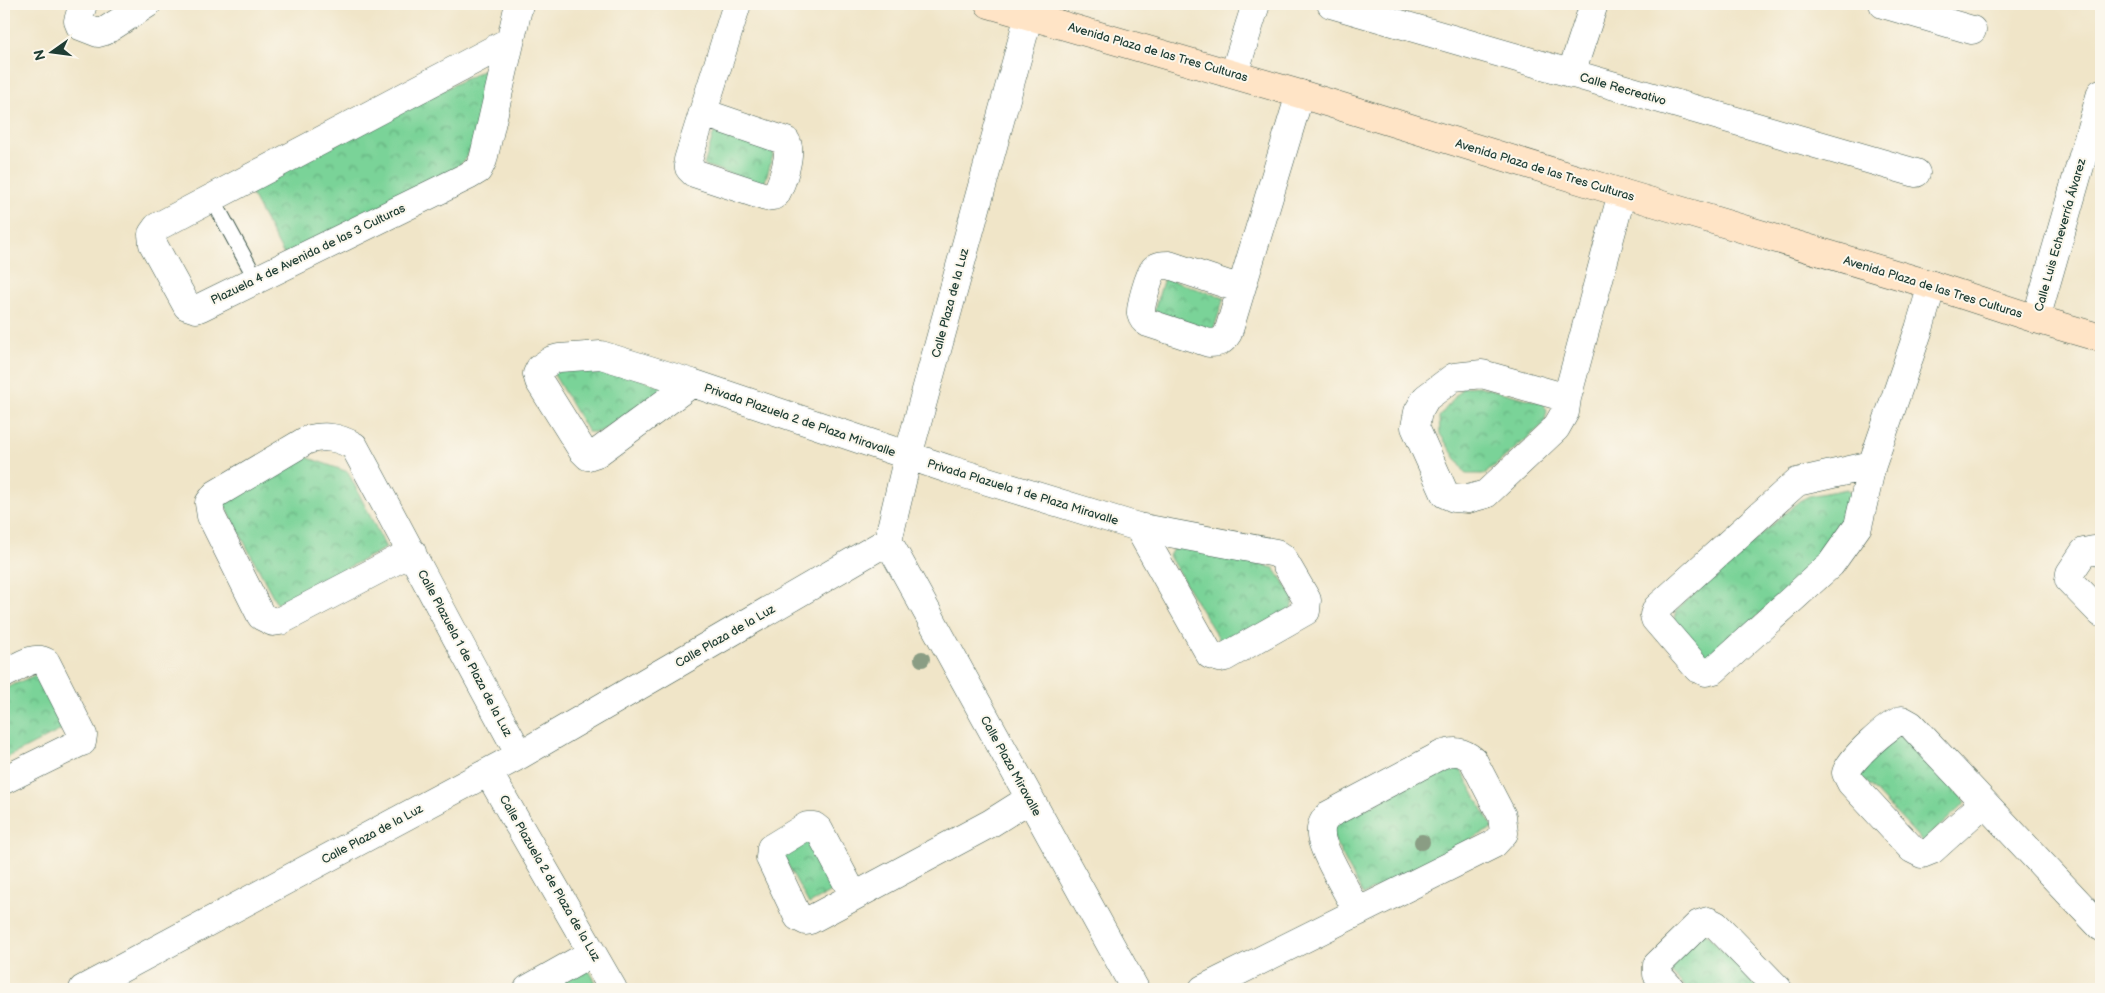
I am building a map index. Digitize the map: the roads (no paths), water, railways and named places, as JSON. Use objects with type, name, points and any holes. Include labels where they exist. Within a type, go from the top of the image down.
[{"type":"street","points":[[83,4],[79,18],[80,26],[98,33],[105,31],[148,4]]},
{"type":"street","name":"Plazuela 4 de Avenida de las 3 Culturas","points":[[510,41],[157,228],[152,234],[153,244],[184,302],[191,308],[201,307],[478,170],[483,160],[519,4]]},
{"type":"street","points":[[704,113],[737,4]]},
{"type":"street","name":"Avenida Plaza de las Tres Culturas","points":[[989,4],[1234,74],[2101,338]]},
{"type":"street","points":[[1234,74],[1256,4]]},
{"type":"street","name":"Calle Recreativo","points":[[1331,4],[1916,173]]},
{"type":"street","points":[[1571,74],[1594,4]]},
{"type":"street","points":[[1883,4],[1972,30]]},
{"type":"street","name":"Calle Plaza de la Luz","points":[[83,989],[520,755],[888,542],[908,456],[1028,15]]},
{"type":"street","name":"Calle Luis Echeverría Álvarez","points":[[2036,319],[2101,93]]},
{"type":"street","points":[[1241,289],[1300,94]]},
{"type":"street","points":[[1567,398],[1482,374],[1454,377],[1426,398],[1418,412],[1415,427],[1444,494],[1454,498],[1468,498],[1486,494],[1556,428],[1565,412],[1567,398],[1622,193]]},
{"type":"street","points":[[1872,465],[1797,482],[1657,608],[1654,615],[1655,618],[1698,669],[1706,672],[1714,670],[1831,564],[1858,526],[1872,465],[1919,329],[1932,285]]},
{"type":"street","name":"Privada Plazuela 2 de Plaza Miravalle","points":[[692,383],[597,453],[588,456],[582,450],[539,381],[538,374],[540,368],[559,358],[596,355],[692,383],[908,456]]},
{"type":"street","name":"Calle Plazuela 1 de Plaza de la Luz","points":[[412,552],[280,621],[273,622],[261,616],[211,516],[209,503],[216,494],[307,440],[318,437],[331,437],[344,440],[354,446],[412,552],[520,755]]},
{"type":"street","name":"Privada Plazuela 1 de Plaza Miravalle","points":[[908,456],[1138,527],[1280,554],[1307,600],[1306,612],[1225,657],[1210,655],[1138,527]]},
{"type":"street","name":"Calle Plaza Miravalle","points":[[888,542],[1135,989]]},
{"type":"street","points":[[2101,553],[2094,550],[2084,552],[2070,573],[2069,580],[2101,613]]},
{"type":"street","points":[[4,674],[35,659],[42,659],[46,662],[84,735],[82,742],[4,780]]},
{"type":"street","points":[[1984,802],[1932,850],[1922,854],[1912,849],[1857,790],[1846,773],[1850,764],[1893,724],[1902,720],[1911,725],[1984,802],[2101,926]]},
{"type":"street","points":[[1203,989],[1358,912],[1494,844],[1504,833],[1502,816],[1473,760],[1458,751],[1441,755],[1325,819],[1321,826],[1321,841],[1358,912]]},
{"type":"street","name":"Calle Plazuela 2 de Plaza de la Luz","points":[[488,772],[592,953],[609,988]]},
{"type":"street","points":[[854,896],[991,823],[1029,799]]},
{"type":"street","points":[[1671,989],[1657,974],[1656,965],[1699,924],[1708,921],[1716,925],[1778,989]]},
{"type":"street","points":[[528,989],[592,953]]},
{"type":"lane","points":[[212,198],[256,279]]}]
